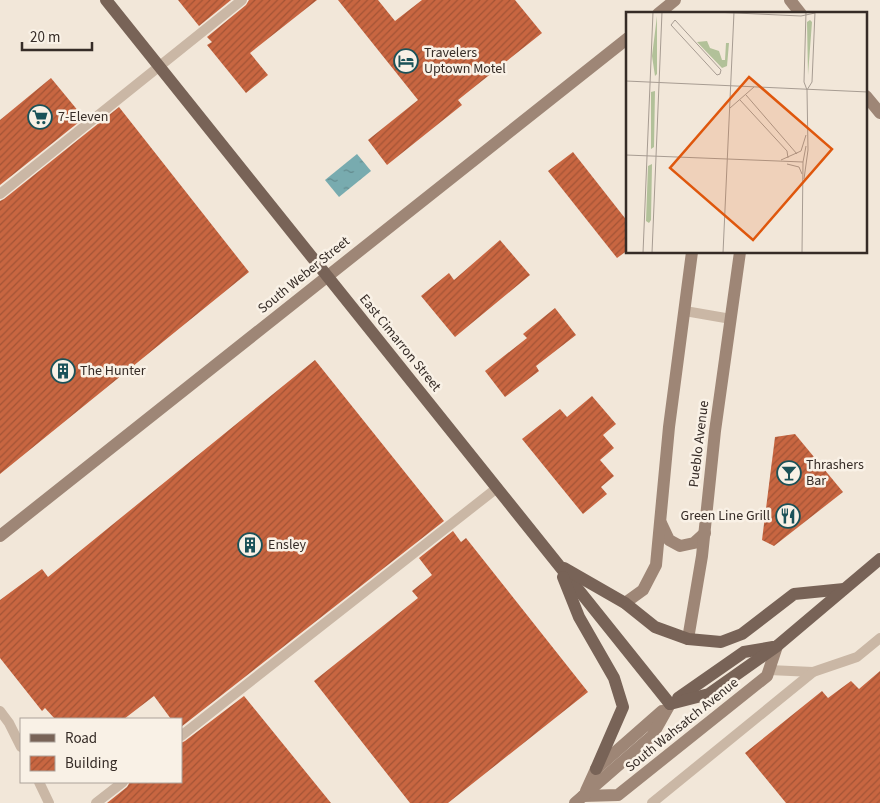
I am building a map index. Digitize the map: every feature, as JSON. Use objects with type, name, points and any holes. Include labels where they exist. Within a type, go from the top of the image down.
[{"type":"main road","name":"East Cimarron Street","points":[[106,0],[670,704]]},
{"type":"main road","points":[[777,646],[880,559]]},
{"type":"main road","points":[[559,565],[625,603],[655,627],[688,639],[721,642],[742,634],[794,594],[844,589]]},
{"type":"main road","points":[[559,565],[579,617],[614,678],[623,707],[596,769]]},
{"type":"main road","name":"South Wahsatch Avenue","points":[[670,704],[744,652],[777,646]]},
{"type":"street","points":[[660,12],[675,0]]},
{"type":"street","points":[[790,0],[799,12]]},
{"type":"street","name":"South Weber Street","points":[[0,536],[625,42]]},
{"type":"street","points":[[868,98],[880,113]]},
{"type":"street","points":[[625,603],[643,590],[656,565],[669,427],[692,254]]},
{"type":"street","name":"Pueblo Avenue","points":[[688,639],[702,556],[715,431],[740,254]]},
{"type":"street","points":[[661,523],[669,540],[680,546],[694,543],[705,533]]},
{"type":"street","name":"South Wahsatch Avenue","points":[[579,800],[618,795],[767,676],[777,646]]},
{"type":"street","points":[[579,800],[652,736],[670,704]]},
{"type":"street","name":"South Wahsatch Avenue","points":[[579,800],[596,769],[670,704]]},
{"type":"lane","points":[[0,194],[242,0]]},
{"type":"lane","points":[[685,311],[731,319]]},
{"type":"lane","points":[[182,735],[497,488]]},
{"type":"lane","points":[[652,803],[813,672],[857,657],[880,638]]},
{"type":"lane","points":[[769,670],[813,672]]},
{"type":"lane","points":[[0,711],[9,723],[20,745]]},
{"type":"lane","points":[[39,783],[49,803]]},
{"type":"lane","points":[[96,803],[122,783]]},
{"type":"water","points":[[357,154],[371,171],[339,197],[325,180]]},
{"type":"building","points":[[178,0],[231,0],[199,26]]},
{"type":"building","points":[[249,0],[317,0],[250,53],[268,75],[246,93],[207,45],[212,42],[207,37],[246,5]]},
{"type":"building","points":[[338,0],[378,0],[395,21],[422,0],[515,0],[542,33],[458,100],[462,105],[387,165],[368,140],[418,100]]},
{"type":"building","name":"7-Eleven","points":[[51,78],[84,118],[0,185],[0,120]]},
{"type":"building","name":"The Hunter","points":[[119,107],[249,272],[0,474],[0,201]]},
{"type":"building","points":[[573,152],[626,219],[626,251],[617,258],[548,171]]},
{"type":"building","points":[[500,240],[530,275],[455,337],[421,296],[449,273],[454,280]]},
{"type":"building","points":[[555,308],[576,335],[536,366],[539,371],[505,397],[485,371],[527,338],[523,334]]},
{"type":"building","name":"Ensley","points":[[315,360],[444,521],[182,726],[182,718],[170,718],[154,696],[125,718],[54,718],[45,708],[42,711],[0,658],[0,600],[42,569],[48,577]]},
{"type":"building","points":[[592,396],[616,424],[603,435],[614,448],[600,460],[614,476],[601,487],[607,494],[583,514],[522,439],[560,409],[567,417]]},
{"type":"building","points":[[795,434],[843,492],[774,546],[762,540],[775,437]]},
{"type":"building","points":[[453,531],[461,542],[466,538],[588,692],[448,803],[410,803],[314,681],[418,598],[412,591],[432,575],[419,558]]},
{"type":"building","points":[[880,671],[880,803],[786,803],[745,753],[822,691],[828,698],[851,681],[859,689]]},
{"type":"building","points":[[244,696],[331,803],[107,803],[129,783],[182,783],[182,742]]},
{"type":"place","name":"Travelers Uptown Motel","points":[[406,61]]},
{"type":"place","name":"7-Eleven","points":[[40,117]]},
{"type":"place","name":"The Hunter","points":[[63,371]]},
{"type":"place","name":"Thrashers Bar","points":[[789,473]]},
{"type":"place","name":"Green Line Grill","points":[[788,516]]},
{"type":"place","name":"Ensley","points":[[250,545]]}]
